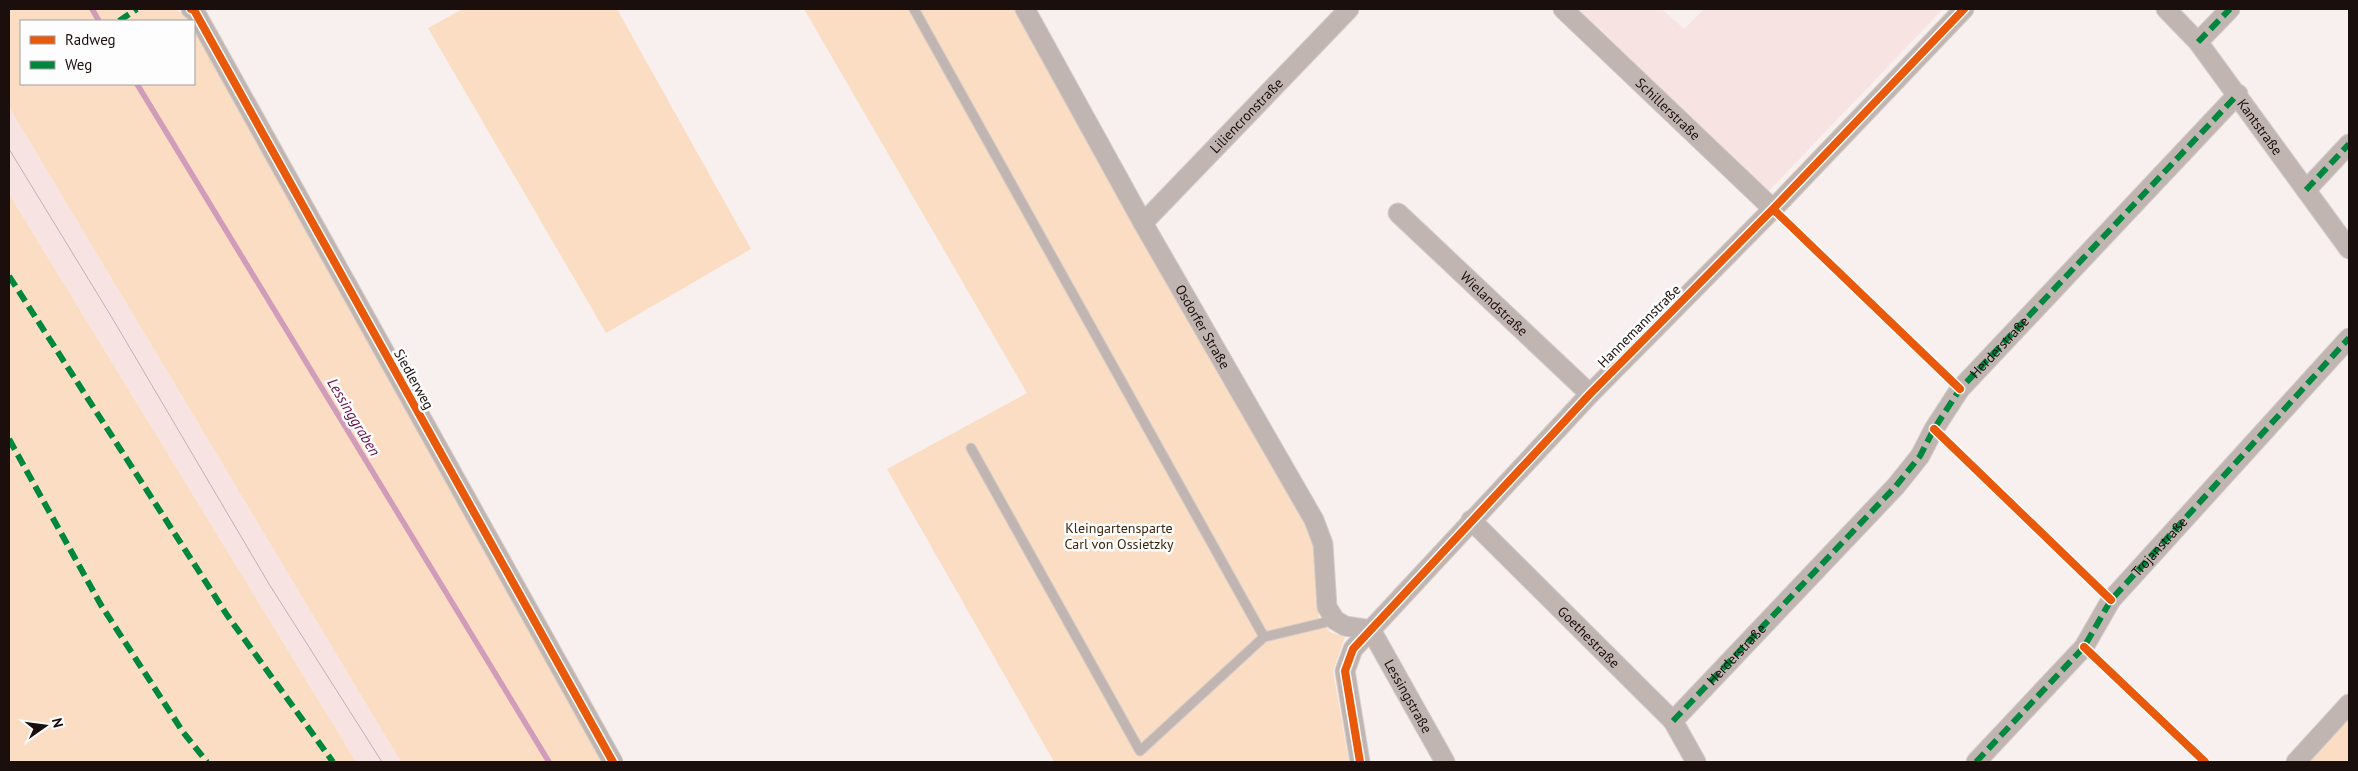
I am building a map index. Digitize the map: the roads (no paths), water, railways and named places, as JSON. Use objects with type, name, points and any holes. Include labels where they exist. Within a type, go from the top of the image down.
[{"type":"street","name":"Siedlerweg","points":[[190,9],[203,26],[613,762]]},
{"type":"street","name":"Liliencronstraße","points":[[1143,223],[1349,9]]},
{"type":"street","name":"Schillerstraße","points":[[1563,9],[1774,209]]},
{"type":"street","name":"Hannemannstraße","points":[[1360,762],[1345,671],[1353,649],[1590,394],[1774,209],[1964,9]]},
{"type":"street","name":"Kantstraße","points":[[2166,9],[2198,42],[2238,94],[2349,249]]},
{"type":"street","points":[[2198,42],[2230,9]]},
{"type":"street","name":"Osdorfer Straße","points":[[1029,10],[1143,223],[1314,520],[1323,544],[1328,607],[1335,620]]},
{"type":"street","name":"Herderstraße","points":[[1673,721],[1896,486],[1920,456],[1934,429],[1960,389],[2238,94]]},
{"type":"street","points":[[2306,190],[2349,144]]},
{"type":"street","name":"Wielandstraße","points":[[1398,213],[1590,394]]},
{"type":"street","name":"Trojanstraße","points":[[1976,762],[2084,647],[2111,600],[2349,338]]},
{"type":"street","name":"Goethestraße","points":[[1471,520],[1673,721],[1696,762]]},
{"type":"street","points":[[1335,620],[1345,626],[1370,630]]},
{"type":"street","name":"Lessingstraße","points":[[1370,630],[1445,762]]},
{"type":"street","points":[[2296,762],[2349,704]]},
{"type":"lane","points":[[914,9],[1264,637]]},
{"type":"lane","points":[[971,448],[1140,751],[1264,637],[1335,620]]},
{"type":"waterway","name":"Lessinggraben","points":[[92,9],[98,20]]},
{"type":"waterway","name":"Lessinggraben","points":[[138,85],[549,762]]},
{"type":"tram line","points":[[9,149],[114,321],[269,584],[382,762]]},
{"type":"park label","name":"Kleingartensparte Carl von Ossietzky","points":[[1119,536]]}]
